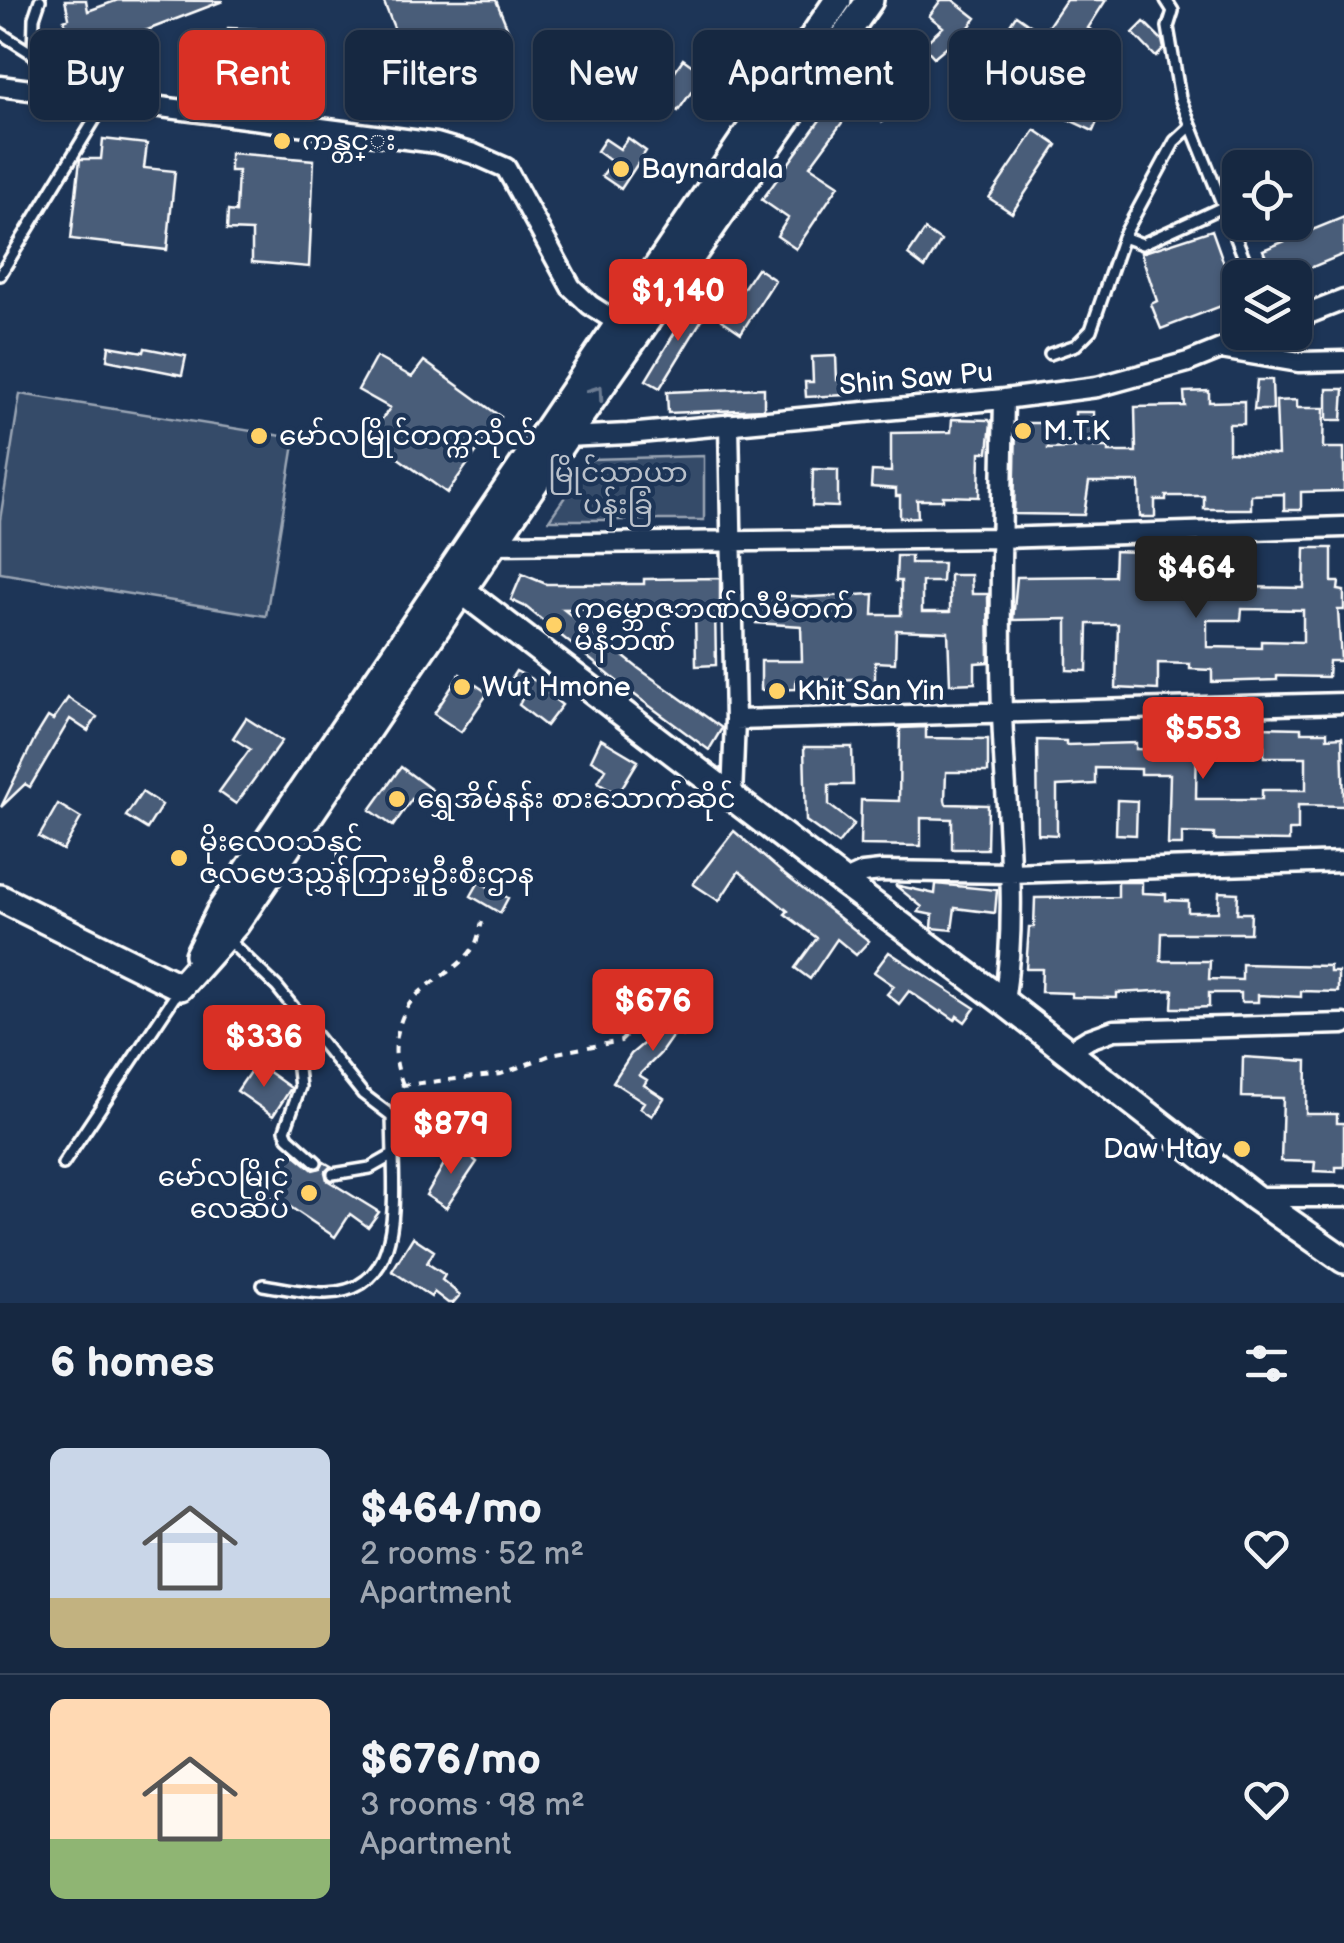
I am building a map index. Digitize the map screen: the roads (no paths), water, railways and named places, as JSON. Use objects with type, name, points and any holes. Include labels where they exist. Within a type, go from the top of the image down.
[{"type":"main road","points":[[0,898],[180,987],[628,328],[838,0]]},
{"type":"main road","points":[[486,539],[566,436],[628,328],[870,0]]},
{"type":"main road","points":[[455,585],[1254,1197],[1344,1260]]},
{"type":"street","points":[[0,86],[30,89]]},
{"type":"street","points":[[159,106],[436,143],[506,168],[571,287],[590,305],[628,328]]},
{"type":"street","points":[[1312,313],[1344,300]]},
{"type":"street","points":[[1220,349],[1286,360],[1344,361]]},
{"type":"street","name":"Shin Saw Pu","points":[[566,436],[1004,399],[1097,387],[1220,349]]},
{"type":"street","points":[[1004,399],[1002,710],[1010,873],[1009,970],[1004,1002]]},
{"type":"street","points":[[729,424],[735,720],[732,797]]},
{"type":"street","points":[[486,539],[1001,538],[1344,528]]},
{"type":"street","points":[[735,720],[1344,702]]},
{"type":"street","points":[[843,882],[863,873],[881,871],[1010,873],[1344,862]]},
{"type":"street","points":[[1068,1052],[1114,1030],[1344,1024]]},
{"type":"street","points":[[1254,1197],[1344,1197]]},
{"type":"lane","points":[[34,30],[40,0]]},
{"type":"lane","points":[[1166,0],[1173,11],[1168,26],[1173,70],[1190,126],[1222,197]]},
{"type":"lane","points":[[0,33],[30,52]]},
{"type":"lane","points":[[0,275],[94,120]]},
{"type":"lane","points":[[1050,354],[1076,345],[1091,330],[1123,237],[1175,141],[1190,126]]},
{"type":"lane","points":[[1123,237],[1142,244],[1222,208]]},
{"type":"lane","points":[[1281,350],[1286,360]]},
{"type":"lane","points":[[219,933],[277,988],[363,1094],[392,1116],[392,1227],[379,1268],[362,1284],[347,1290],[316,1292],[263,1285]]},
{"type":"lane","points":[[63,1164],[180,987]]},
{"type":"lane","points":[[302,1020],[296,1052],[300,1087],[286,1130],[316,1162]]},
{"type":"lane","points":[[332,1174],[370,1168],[393,1155]]},
{"type":"place","name":"ကန္တင္း","points":[[282,141]]},
{"type":"place","name":"Baynardala","points":[[621,169]]},
{"type":"place","name":"M.T.K","points":[[1023,431]]},
{"type":"place","name":"မော်လမြိုင်တက္ကသိုလ်","points":[[259,436]]},
{"type":"place","name":"ကမ္ဘောဇဘဏ်လီမိတက် မီနီဘဏ်","points":[[554,625]]},
{"type":"place","name":"Wut Hmone","points":[[462,687]]},
{"type":"place","name":"Khit San Yin","points":[[777,691]]},
{"type":"place","name":"ရွှေအိမ်နန်း စားသောက်ဆိုင်","points":[[397,799]]},
{"type":"place","name":"မိုးလေဝသနှင့် ဇလဗေဒညွှန်ကြားမှုဦးစီးဌာန","points":[[179,858]]},
{"type":"place","name":"Daw Htay","points":[[1242,1149]]},
{"type":"place","name":"မော်လမြိုင် လေဆိပ်","points":[[309,1193]]},
{"type":"park label","name":"မြိုင်သာယာ ပန်းခြံ","points":[[618,489]]}]
